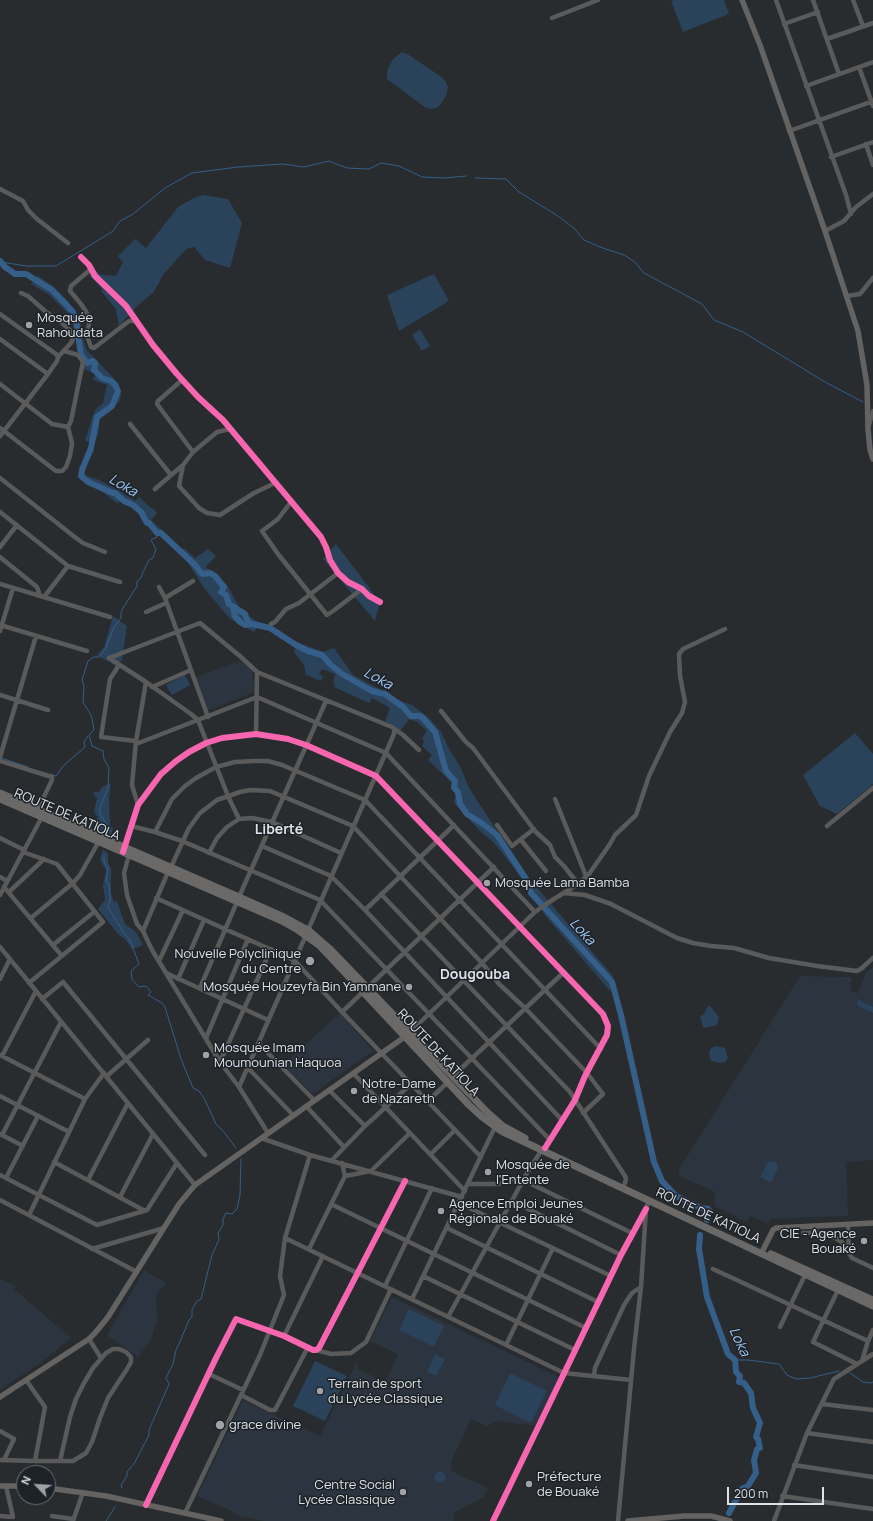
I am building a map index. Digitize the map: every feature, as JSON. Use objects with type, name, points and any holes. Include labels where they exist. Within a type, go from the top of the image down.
[{"type":"highway","name":"ROUTE DE KATIOLA","points":[[0,793],[125,851],[238,899],[307,932],[408,1035],[482,1116],[495,1127],[648,1203],[873,1300]]},
{"type":"highway","name":"ROUTE DE KATIOLA","points":[[0,799],[42,813],[99,842],[125,851]]},
{"type":"highway","name":"ROUTE DE KATIOLA","points":[[450,1080],[503,1126],[543,1150],[624,1186],[648,1203]]},
{"type":"highway","name":"ROUTE DE KATIOLA","points":[[762,1252],[805,1275],[873,1306]]},
{"type":"main road","points":[[742,0],[760,45],[825,231],[860,338],[870,393],[868,429],[873,459]]},
{"type":"main road","points":[[0,1397],[89,1339],[95,1333],[137,1272],[186,1194],[195,1186],[353,1072],[408,1035]]},
{"type":"main road","points":[[762,1252],[773,1230],[776,1228],[873,1223]]},
{"type":"main road","points":[[3,1486],[16,1486]]},
{"type":"main road","points":[[56,1489],[83,1492],[217,1521]]},
{"type":"main road","points":[[628,1521],[684,1516],[711,1516],[730,1521]]},
{"type":"street","points":[[552,18],[598,0]]},
{"type":"street","points":[[776,0],[818,121],[846,195],[850,214]]},
{"type":"street","points":[[813,0],[840,74]]},
{"type":"street","points":[[853,0],[863,26]]},
{"type":"street","points":[[784,24],[818,12]]},
{"type":"street","points":[[827,39],[873,23]]},
{"type":"street","points":[[806,86],[873,62]]},
{"type":"street","points":[[790,131],[872,103],[859,67]]},
{"type":"street","points":[[831,157],[873,142]]},
{"type":"street","points":[[866,144],[873,165]]},
{"type":"street","points":[[0,189],[23,201],[28,210],[37,219],[68,243]]},
{"type":"street","points":[[825,231],[844,221],[856,207],[873,194]]},
{"type":"street","points":[[81,257],[95,276],[126,306],[153,345],[182,380],[223,420],[321,537],[330,560],[338,574],[380,602]]},
{"type":"street","points":[[91,269],[71,286],[70,291],[90,318],[87,336],[91,347],[94,348],[129,321],[137,320]]},
{"type":"street","points":[[847,296],[860,294],[873,278]]},
{"type":"street","points":[[0,436],[2,430],[25,404],[48,374],[58,357],[73,339],[74,334],[28,296],[21,293]]},
{"type":"street","points":[[0,314],[56,354],[58,357]]},
{"type":"street","points":[[0,338],[48,374]]},
{"type":"street","points":[[2,430],[56,471],[62,471],[66,467],[70,456],[72,442],[68,426],[71,421],[83,362],[78,355],[64,351]]},
{"type":"street","points":[[182,380],[158,401],[157,404],[193,452]]},
{"type":"street","points":[[0,384],[52,424],[68,426]]},
{"type":"street","points":[[868,429],[873,411]]},
{"type":"street","points":[[130,424],[171,475]]},
{"type":"street","points":[[155,489],[183,465],[193,452],[217,432],[230,429]]},
{"type":"street","points":[[183,465],[179,486],[199,508],[207,513],[220,515],[254,493],[275,483]]},
{"type":"street","points":[[0,478],[76,538],[105,552]]},
{"type":"street","points":[[291,502],[278,519],[262,531],[278,554],[327,615],[362,589]]},
{"type":"street","points":[[0,512],[68,566],[120,582]]},
{"type":"street","points":[[0,547],[17,525]]},
{"type":"street","points":[[0,557],[37,588],[42,596]]},
{"type":"street","points":[[42,596],[68,566]]},
{"type":"street","points":[[271,624],[275,622],[286,608],[299,603],[338,574]]},
{"type":"street","points":[[146,612],[166,601],[193,581]]},
{"type":"street","points":[[0,584],[110,617]]},
{"type":"street","points":[[159,587],[166,601],[208,717]]},
{"type":"street","points":[[13,588],[1,627],[87,651]]},
{"type":"street","points":[[239,819],[206,743],[198,720],[146,682],[109,658],[200,623],[257,672],[394,729],[419,750]]},
{"type":"street","points":[[408,1035],[535,912],[578,884],[589,874],[615,835],[636,815],[649,776],[670,732],[682,713],[685,702],[680,676],[679,654],[683,649],[725,629]]},
{"type":"street","points":[[0,757],[36,636]]},
{"type":"street","points":[[119,665],[110,679],[101,737],[136,742],[208,717],[256,697],[386,753],[535,912]]},
{"type":"street","points":[[152,687],[191,670]]},
{"type":"street","points":[[256,734],[257,672]]},
{"type":"street","points":[[138,806],[132,785],[136,742],[146,682]]},
{"type":"street","points":[[0,695],[48,710]]},
{"type":"street","points":[[200,988],[326,701]]},
{"type":"street","points":[[442,711],[466,742],[473,748],[534,829],[550,845],[555,857],[578,884]]},
{"type":"street","points":[[239,1087],[386,753],[394,734],[394,729]]},
{"type":"street","points":[[268,1133],[239,1087],[220,1062],[166,973],[143,930],[137,924],[127,894],[124,873],[125,851],[138,806],[157,779],[176,761],[206,743],[222,738],[256,734],[282,738],[306,745],[376,776],[603,1014],[608,1031],[601,1049],[587,1073],[575,1100],[524,1180],[448,1317]]},
{"type":"street","points":[[0,761],[52,778],[42,813],[24,851],[0,895]]},
{"type":"street","points":[[155,832],[165,810],[178,793],[196,778],[216,767],[235,762],[268,761],[296,769],[365,800],[601,1049]]},
{"type":"street","points":[[827,826],[873,788]]},
{"type":"street","points":[[143,930],[182,841],[194,820],[200,813],[217,800],[250,790],[270,791],[284,796],[353,826],[482,963],[501,986],[525,1008],[587,1073],[603,1094],[583,1113]]},
{"type":"street","points":[[555,799],[586,876]]},
{"type":"street","points":[[209,853],[221,833],[239,819],[252,818],[272,822],[341,853]]},
{"type":"street","points":[[365,910],[454,825]]},
{"type":"street","points":[[497,825],[512,846],[534,829]]},
{"type":"street","points":[[131,826],[182,841],[320,900],[550,1140]]},
{"type":"street","points":[[0,838],[24,851],[57,864],[103,923],[29,983]]},
{"type":"street","points":[[521,840],[546,872]]},
{"type":"street","points":[[30,918],[73,883],[84,871],[99,842]]},
{"type":"street","points":[[262,846],[331,876],[365,910],[446,998],[490,1042],[562,1120]]},
{"type":"street","points":[[9,892],[44,859]]},
{"type":"street","points":[[342,1012],[494,867]]},
{"type":"street","points":[[0,878],[7,881]]},
{"type":"street","points":[[4,887],[62,956]]},
{"type":"street","points":[[563,893],[585,895],[611,904],[677,938],[693,943],[734,948],[769,958],[857,971],[873,958]]},
{"type":"street","points":[[381,894],[570,1092],[625,1176],[626,1179],[624,1186]]},
{"type":"street","points":[[156,898],[294,960],[481,1157]]},
{"type":"street","points":[[159,961],[183,910]]},
{"type":"street","points":[[53,945],[94,912]]},
{"type":"street","points":[[178,979],[204,920]]},
{"type":"street","points":[[206,1038],[248,939]]},
{"type":"street","points":[[0,947],[195,1186]]},
{"type":"street","points":[[220,1062],[271,949]]},
{"type":"street","points":[[0,979],[10,959]]},
{"type":"street","points":[[166,973],[268,1020]]},
{"type":"street","points":[[428,1101],[544,989],[563,973]]},
{"type":"street","points":[[42,999],[63,982],[205,1155]]},
{"type":"street","points":[[36,991],[1,1056],[85,1099]]},
{"type":"street","points":[[23,1146],[1,1134],[61,1022]]},
{"type":"street","points":[[29,1215],[85,1099],[105,1074],[126,1059],[148,1040]]},
{"type":"street","points":[[258,1043],[314,1100]]},
{"type":"street","points":[[247,1067],[293,1115]]},
{"type":"street","points":[[353,1072],[465,1191]]},
{"type":"street","points":[[332,1160],[365,1126],[411,1084]]},
{"type":"street","points":[[329,1090],[365,1126]]},
{"type":"street","points":[[0,1096],[69,1132]]},
{"type":"street","points":[[88,1180],[128,1103]]},
{"type":"street","points":[[306,1106],[344,1147]]},
{"type":"street","points":[[6,1178],[38,1116]]},
{"type":"street","points":[[412,1299],[495,1127]]},
{"type":"street","points":[[430,1154],[455,1130]]},
{"type":"street","points":[[345,1176],[371,1171],[410,1133]]},
{"type":"street","points":[[120,1197],[153,1134]]},
{"type":"street","points":[[261,1138],[310,1155],[462,1197]]},
{"type":"street","points":[[185,1513],[270,1332],[284,1295],[280,1276],[285,1238],[310,1155]]},
{"type":"street","points":[[54,1162],[145,1211]]},
{"type":"street","points":[[0,1175],[97,1225],[147,1210],[177,1163]]},
{"type":"street","points":[[309,1249],[345,1176],[342,1163]]},
{"type":"street","points":[[468,1184],[499,1184],[516,1178],[524,1180],[632,1233]]},
{"type":"street","points":[[316,1350],[320,1348],[406,1181]]},
{"type":"street","points":[[385,1286],[432,1188]]},
{"type":"street","points":[[0,1200],[137,1272]]},
{"type":"street","points":[[512,1201],[621,1255]]},
{"type":"street","points":[[459,1203],[611,1276]]},
{"type":"street","points":[[493,1521],[598,1302],[648,1203]]},
{"type":"street","points":[[618,1521],[648,1203]]},
{"type":"street","points":[[331,1204],[586,1328]]},
{"type":"street","points":[[848,1224],[850,1254]]},
{"type":"street","points":[[92,1249],[164,1228]]},
{"type":"street","points":[[446,1228],[598,1302]]},
{"type":"street","points":[[803,1233],[823,1233],[832,1236],[842,1242],[852,1258],[873,1268]]},
{"type":"street","points":[[285,1238],[564,1374],[631,1380]]},
{"type":"street","points":[[506,1345],[553,1248]]},
{"type":"street","points":[[284,1336],[323,1256]]},
{"type":"street","points":[[713,1269],[868,1341]]},
{"type":"street","points":[[780,1328],[805,1275]]},
{"type":"street","points":[[423,1276],[575,1350]]},
{"type":"street","points":[[594,1376],[595,1368],[624,1306],[632,1293],[641,1287]]},
{"type":"street","points":[[146,1505],[236,1319],[284,1336],[316,1350],[331,1354],[351,1352],[366,1342],[391,1289]]},
{"type":"street","points":[[838,1290],[813,1343],[857,1364]]},
{"type":"street","points":[[862,1360],[873,1330]]},
{"type":"street","points":[[89,1339],[101,1358]]},
{"type":"street","points":[[209,1374],[270,1410],[275,1410],[308,1347]]},
{"type":"street","points":[[0,1431],[14,1439],[2,1460],[35,1461],[60,1461],[73,1461],[86,1453],[92,1442],[108,1398],[128,1370],[131,1362],[130,1356],[126,1352],[119,1349],[113,1349],[101,1358],[84,1383],[76,1399],[70,1417],[60,1461]]},
{"type":"street","points":[[774,1521],[782,1496],[807,1433],[834,1378],[873,1354]]},
{"type":"street","points":[[26,1380],[45,1407],[35,1461]]},
{"type":"street","points":[[822,1404],[873,1410]]},
{"type":"street","points":[[807,1433],[873,1442]]},
{"type":"street","points":[[794,1465],[873,1477]]},
{"type":"street","points":[[0,1516],[13,1517],[3,1486]]},
{"type":"street","points":[[52,1516],[73,1520],[83,1492]]},
{"type":"street","points":[[782,1496],[873,1509]]},
{"type":"shaded area","points":[[724,0],[729,14],[683,32],[671,1]]},
{"type":"shaded area","points":[[402,52],[409,55],[443,78],[446,82],[448,87],[446,96],[436,108],[426,108],[387,79],[387,71],[393,59]]},
{"type":"shaded area","points":[[203,195],[228,199],[242,223],[230,268],[205,260],[194,247],[186,249],[163,275],[154,292],[137,306],[119,326],[116,309],[101,291],[102,289],[89,275],[95,270],[102,275],[116,276],[123,262],[118,256],[135,239],[146,248],[178,207]]},
{"type":"shaded area","points":[[434,274],[449,301],[399,331],[387,295]]},
{"type":"shaded area","points":[[38,276],[54,287],[68,301],[80,317],[82,335],[88,352],[119,384],[121,394],[119,402],[100,418],[98,435],[94,443],[85,441],[93,415],[96,409],[103,403],[107,385],[93,380],[95,374],[84,369],[76,339],[77,329],[71,316],[48,294],[31,284]]},
{"type":"shaded area","points":[[420,329],[430,346],[422,351],[412,335]]},
{"type":"shaded area","points":[[88,449],[94,451],[84,469],[87,476],[99,480],[135,501],[139,497],[151,508],[153,508],[157,513],[151,520],[163,531],[159,536],[148,527],[145,519],[133,506],[120,500],[118,504],[92,484],[80,478]]},
{"type":"shaded area","points":[[336,544],[380,602],[375,621],[323,559]]},
{"type":"shaded area","points":[[184,548],[195,558],[208,549],[216,556],[206,567],[227,585],[242,612],[260,623],[254,632],[230,619],[204,588],[181,552]]},
{"type":"shaded area","points":[[113,616],[127,626],[122,660],[116,666],[97,655],[104,647]]},
{"type":"shaded area","points":[[297,642],[323,652],[334,648],[353,675],[403,702],[412,705],[429,718],[441,732],[450,751],[460,766],[469,788],[526,875],[613,976],[610,991],[543,913],[544,908],[529,892],[525,883],[493,842],[480,831],[454,803],[456,792],[452,783],[428,760],[432,755],[422,746],[424,741],[422,738],[427,731],[417,722],[409,719],[400,731],[385,721],[390,708],[372,698],[369,703],[334,687],[335,684],[333,683],[335,674],[322,669],[319,674],[323,676],[321,681],[306,675],[304,665],[294,652]]},
{"type":"shaded area","points":[[240,661],[252,669],[255,692],[206,711],[194,678]]},
{"type":"shaded area","points":[[185,675],[190,685],[172,695],[166,685]]},
{"type":"shaded area","points":[[855,733],[873,754],[873,784],[837,814],[820,806],[803,775]]},
{"type":"shaded area","points":[[111,783],[109,799],[110,824],[113,829],[110,838],[102,835],[96,821],[98,817],[94,810],[97,799],[94,792],[99,792],[102,787]]},
{"type":"shaded area","points":[[103,850],[108,853],[108,863],[111,868],[111,893],[114,902],[117,901],[125,924],[136,932],[143,945],[132,949],[126,940],[118,934],[98,909],[105,900],[103,885],[106,871],[100,859]]},
{"type":"shaded area","points":[[873,967],[873,1160],[846,1162],[848,1216],[770,1219],[768,1224],[750,1216],[747,1222],[714,1206],[715,1192],[679,1176],[678,1171],[800,976],[852,977],[850,990],[857,994],[866,973]]},
{"type":"shaded area","points":[[859,1000],[873,1007],[873,1013],[857,1005]]},
{"type":"shaded area","points":[[708,1006],[711,1007],[719,1017],[717,1025],[705,1028],[703,1027],[700,1016],[703,1015]]},
{"type":"shaded area","points":[[340,1013],[373,1051],[313,1094],[283,1065]]},
{"type":"shaded area","points":[[716,1046],[725,1048],[728,1058],[725,1062],[719,1063],[711,1061],[709,1053],[711,1048]]},
{"type":"shaded area","points":[[774,1161],[777,1163],[778,1168],[771,1183],[760,1177],[768,1162]]},
{"type":"shaded area","points":[[144,1270],[166,1283],[156,1294],[157,1320],[151,1340],[138,1357],[107,1335]]},
{"type":"shaded area","points":[[0,1279],[16,1286],[14,1289],[71,1338],[39,1364],[0,1390]]},
{"type":"shaded area","points":[[392,1297],[559,1377],[536,1426],[496,1421],[487,1426],[471,1419],[452,1460],[451,1471],[488,1488],[484,1497],[455,1512],[453,1521],[263,1521],[235,1515],[232,1511],[197,1496],[243,1400],[320,1436],[356,1363],[359,1364],[357,1369],[385,1382],[398,1354],[370,1341]]},
{"type":"shaded area","points":[[409,1309],[444,1326],[434,1347],[399,1330]]},
{"type":"shaded area","points":[[435,1354],[445,1359],[436,1376],[427,1372]]},
{"type":"shaded area","name":"Terrain de sport du Lycée Classique","points":[[315,1361],[347,1376],[325,1421],[293,1406]]},
{"type":"shaded area","points":[[510,1373],[547,1391],[531,1423],[495,1405]]},
{"type":"shaded area","points":[[438,1472],[442,1472],[444,1473],[444,1481],[438,1482],[435,1479],[435,1475]]},
{"type":"waterway","points":[[1,262],[26,266],[56,266],[113,231],[120,221],[133,214],[165,188],[192,173],[238,167],[283,164],[304,167],[329,161],[347,168],[369,169],[381,163],[399,166],[422,177],[444,178],[466,176]]},
{"type":"waterway","points":[[475,178],[506,179],[519,192],[558,216],[575,229],[584,240],[624,255],[635,262],[644,273],[702,304],[714,320],[743,332],[825,382],[863,402]]},
{"type":"waterway","name":"Loka","points":[[0,261],[5,267],[15,274],[26,274],[52,290],[73,312],[81,355],[87,363],[93,361],[95,363],[94,370],[102,378],[111,381],[118,391],[112,406],[97,417],[91,448],[81,476],[88,482],[115,493],[124,501],[133,505],[141,512],[147,523],[149,523],[157,533],[161,533],[196,566],[201,573],[210,573],[215,576],[224,587],[221,592],[226,595],[229,604],[245,614],[248,622],[270,628],[296,645],[308,651],[322,655],[342,674],[372,691],[385,694],[403,707],[411,716],[420,716],[423,718],[435,732],[446,771],[455,781],[454,788],[458,792],[460,804],[467,814],[497,835],[528,882],[531,893],[612,982],[621,1015],[654,1162],[662,1181],[676,1196],[710,1211],[707,1220]]},
{"type":"waterway","points":[[111,831],[100,814],[100,808],[108,788],[109,768],[104,759],[103,751],[92,746],[89,735],[94,730],[91,715],[83,702],[84,686],[82,680],[88,661],[94,657],[99,657],[107,647],[114,627],[121,618],[123,608],[137,586],[137,581],[141,578],[149,560],[153,558],[156,549],[151,540],[157,537],[157,533]]},
{"type":"waterway","points":[[233,607],[235,616],[240,622],[245,625],[252,624]]},
{"type":"waterway","points":[[50,774],[56,776],[64,765],[84,748],[84,742],[88,736]]},
{"type":"waterway","points":[[1,758],[28,767]]},
{"type":"waterway","points":[[104,857],[104,862],[108,869],[106,881],[109,884],[110,900],[108,907],[130,940],[139,964],[131,971],[132,979],[139,987],[147,987],[151,992],[148,995],[162,1003],[165,1007],[181,1059],[193,1088],[199,1091],[205,1100],[216,1124],[236,1148]]},
{"type":"waterway","points":[[122,1488],[121,1485],[127,1476],[127,1472],[134,1464],[149,1435],[149,1430],[169,1384],[166,1378],[173,1364],[176,1350],[189,1320],[192,1317],[192,1310],[197,1301],[201,1299],[212,1255],[219,1240],[218,1233],[223,1225],[223,1219],[226,1213],[232,1214],[237,1209],[240,1195],[241,1159]]},
{"type":"waterway","name":"Loka","points":[[700,1235],[699,1249],[707,1297],[728,1354],[735,1360],[736,1372],[740,1376],[739,1382],[744,1383],[751,1393],[753,1408],[760,1423],[756,1437],[760,1448],[757,1449],[754,1460],[756,1473],[748,1486],[742,1489],[729,1513]]},
{"type":"waterway","points":[[735,1360],[779,1364],[787,1375],[796,1379],[810,1378],[839,1371]]},
{"type":"waterway","points":[[850,1373],[863,1382],[873,1382]]},
{"type":"waterway","points":[[106,1521],[115,1507]]},
{"type":"cycle path","points":[[81,257],[89,265],[95,276],[126,306],[153,345],[177,374],[198,397],[223,420],[321,537],[330,560],[338,573],[348,582],[362,589],[369,596],[380,602]]},
{"type":"cycle path","points":[[123,852],[138,805],[161,774],[189,752],[206,743],[222,738],[256,734],[288,739],[306,745],[376,776],[603,1014],[608,1026],[607,1035],[585,1076],[575,1100],[545,1148]]},
{"type":"cycle path","points":[[146,1505],[236,1319],[284,1336],[313,1350],[319,1348],[405,1181]]},
{"type":"cycle path","points":[[493,1521],[621,1255],[646,1209]]},
{"type":"place","name":"Mosquée Rahoudata","points":[[29,325]]},
{"type":"place","name":"Mosquée Lama Bamba","points":[[487,883]]},
{"type":"place","name":"Nouvelle Polyclinique du Centre","points":[[310,961]]},
{"type":"place","name":"Mosquée Houzeyfa Bin Yammane","points":[[409,987]]},
{"type":"place","name":"Mosquée Imam Moumounian Haquoa","points":[[206,1055]]},
{"type":"place","name":"Notre-Dame de Nazareth","points":[[354,1091]]},
{"type":"place","name":"Mosquée de l'Entente","points":[[488,1172]]},
{"type":"place","name":"Agence Emploi Jeunes Régionale de Bouaké","points":[[441,1211]]},
{"type":"place","name":"CIE - Agence Bouaké","points":[[864,1241]]},
{"type":"place","name":"Terrain de sport du Lycée Classique","points":[[320,1391]]},
{"type":"place","name":"grace divine","points":[[220,1425]]},
{"type":"place","name":"Préfecture de Bouaké","points":[[529,1484]]},
{"type":"place","name":"Centre Social Lycée Classique","points":[[403,1492]]},
{"type":"district","name":"Liberté","points":[[279,830]]},
{"type":"district","name":"Dougouba","points":[[475,975]]}]
